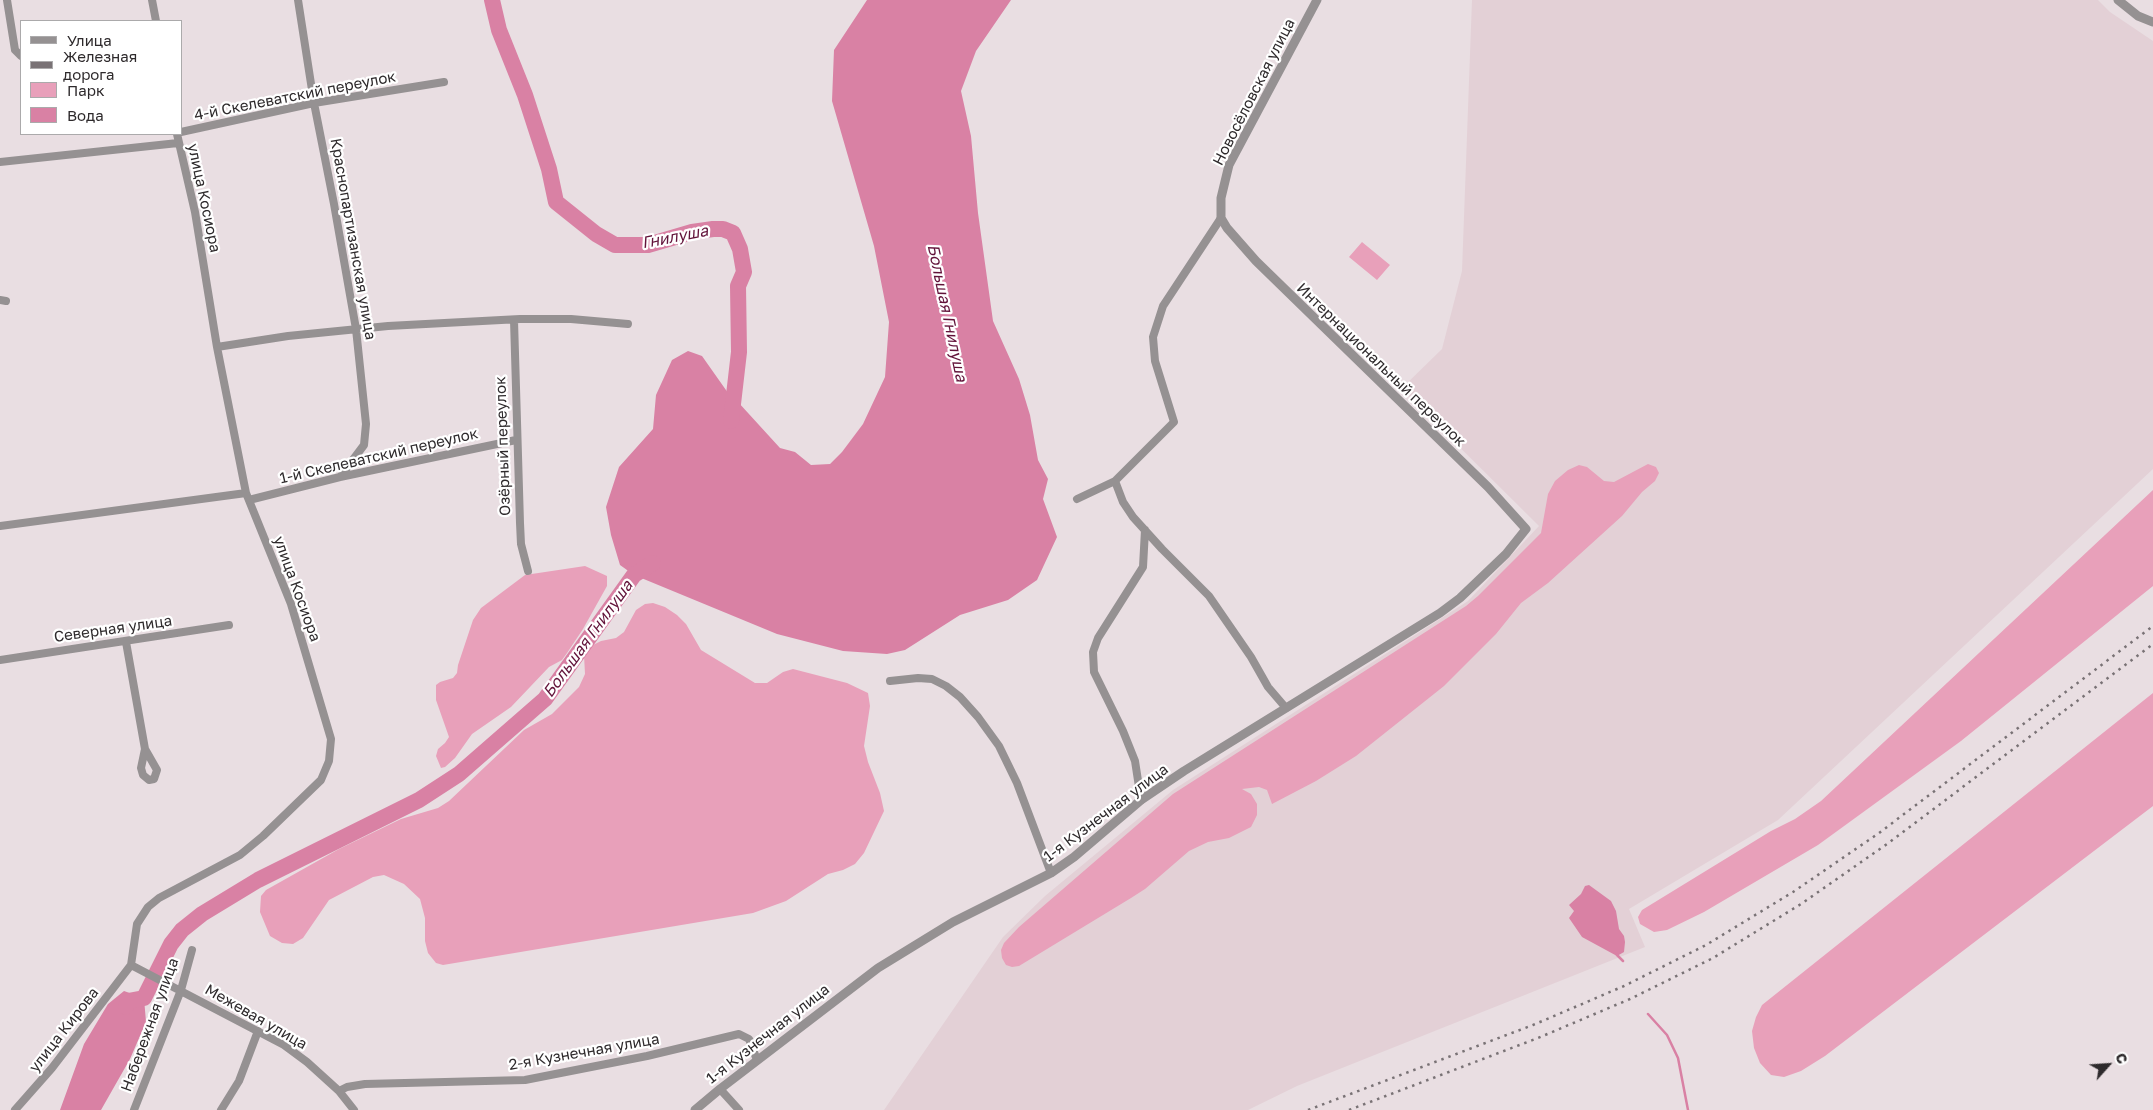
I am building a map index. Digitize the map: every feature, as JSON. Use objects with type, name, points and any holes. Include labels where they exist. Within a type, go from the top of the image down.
[{"type":"street","points":[[7,0],[16,39],[15,50],[20,55]]},
{"type":"street","points":[[152,0],[156,20]]},
{"type":"street","name":"Краснопартизанская улица","points":[[298,0],[314,103],[356,328],[366,436],[359,452],[340,477]]},
{"type":"street","name":"Новосёловская улица","points":[[1221,218],[1220,198],[1229,165],[1317,0]]},
{"type":"street","points":[[2118,0],[2138,16],[2153,22]]},
{"type":"street","name":"4-й Скелеватский переулок","points":[[182,132],[314,103],[444,82]]},
{"type":"street","name":"улица Косиора","points":[[131,965],[137,924],[148,907],[159,898],[240,854],[263,836],[321,780],[329,761],[331,739],[291,604],[248,496],[217,347],[196,212],[176,135]]},
{"type":"street","points":[[0,162],[178,143]]},
{"type":"street","points":[[1077,499],[1115,481],[1174,422],[1155,361],[1153,337],[1163,306],[1221,218]]},
{"type":"street","name":"Интернациональный переулок","points":[[1221,218],[1227,228],[1256,261],[1488,487],[1526,529]]},
{"type":"street","points":[[217,347],[356,328],[571,319],[628,324]]},
{"type":"street","name":"Озёрный переулок","points":[[514,320],[516,440],[521,544],[528,570]]},
{"type":"street","name":"1-й Скелеватский переулок","points":[[0,526],[248,496],[516,440]]},
{"type":"street","points":[[1115,481],[1123,502],[1145,530],[1209,596],[1251,657],[1268,687],[1286,708]]},
{"type":"street","name":"1-я Кузнечная улица","points":[[695,1110],[843,993],[917,943],[1051,872],[1074,857],[1141,800],[1184,770],[1393,643],[1460,598],[1506,554],[1526,529]]},
{"type":"street","points":[[1141,800],[1135,761],[1123,730],[1094,672],[1093,652],[1098,638],[1142,567],[1145,530]]},
{"type":"street","name":"Северная улица","points":[[0,660],[229,625]]},
{"type":"street","points":[[126,642],[144,748]]},
{"type":"street","points":[[890,681],[918,678],[932,679],[946,686],[978,717],[999,746],[1017,783],[1051,872]]},
{"type":"street","name":"Набережная улица","points":[[134,1110],[181,990],[192,950]]},
{"type":"street","name":"Межевая улица","points":[[131,965],[284,1045],[339,1091],[354,1110]]},
{"type":"street","name":"улица Кирова","points":[[15,1110],[52,1068],[131,965]]},
{"type":"street","points":[[221,1110],[239,1081],[258,1031]]},
{"type":"street","name":"2-я Кузнечная улица","points":[[339,1091],[347,1087],[365,1084],[525,1080],[647,1056],[739,1034],[749,1039],[757,1060]]},
{"type":"street","points":[[720,1089],[739,1110]]},
{"type":"shaded area","points":[[1472,0],[2098,0],[2110,12],[2153,41],[2153,469],[1778,820],[1629,909],[1645,947],[1297,1086],[1248,1110],[884,1110],[1003,937],[1045,896],[1173,790],[1468,601],[1539,526],[1401,389],[1442,349],[1462,271]]},
{"type":"green space","points":[[1362,242],[1390,265],[1377,280],[1349,257]]},
{"type":"green space","points":[[1648,464],[1656,467],[1659,473],[1655,481],[1642,492],[1622,516],[1548,583],[1521,603],[1496,634],[1444,686],[1356,756],[1316,781],[1272,804],[1267,790],[1259,787],[1242,789],[1251,794],[1257,804],[1257,815],[1251,827],[1229,838],[1208,842],[1189,851],[1145,889],[1131,898],[1019,966],[1012,967],[1006,965],[1002,958],[1001,950],[1004,943],[1019,927],[1173,794],[1466,606],[1478,596],[1541,533],[1548,494],[1555,481],[1568,470],[1579,465],[1587,467],[1604,481],[1614,482]]},
{"type":"green space","points":[[2153,490],[2153,586],[1961,741],[1818,845],[1704,912],[1667,930],[1654,932],[1640,924],[1638,917],[1642,910],[1771,831],[1795,819],[1821,801]]},
{"type":"green space","points":[[585,566],[607,576],[607,586],[567,653],[562,660],[549,667],[511,707],[472,734],[455,758],[445,767],[441,768],[436,756],[438,749],[449,737],[436,700],[436,685],[453,678],[457,673],[473,620],[481,608],[525,575]]},
{"type":"green space","points":[[653,603],[665,607],[677,615],[686,624],[701,650],[755,683],[767,683],[783,672],[793,669],[847,683],[868,693],[870,706],[864,746],[884,811],[864,853],[855,864],[828,874],[786,901],[753,913],[443,965],[436,963],[428,953],[425,941],[425,918],[420,899],[404,884],[384,875],[373,877],[329,900],[303,938],[293,944],[282,943],[270,936],[260,912],[261,896],[266,890],[339,849],[401,819],[438,808],[449,801],[524,730],[552,714],[579,687],[585,674],[585,649],[601,641],[616,638],[624,632],[636,610],[645,604]]},
{"type":"green space","points":[[2153,693],[2153,806],[1825,1056],[1801,1071],[1784,1077],[1771,1075],[1760,1063],[1754,1048],[1752,1031],[1762,1005]]},
{"type":"water","points":[[867,0],[1011,0],[976,51],[961,91],[971,136],[978,213],[993,321],[1019,379],[1030,415],[1038,460],[1048,479],[1043,499],[1057,537],[1037,580],[1008,600],[960,615],[905,650],[887,654],[843,651],[777,634],[634,575],[620,565],[611,535],[606,507],[619,467],[653,429],[656,395],[672,360],[688,351],[702,356],[733,400],[738,402],[780,448],[795,452],[811,465],[830,464],[842,452],[863,424],[885,377],[889,322],[874,246],[832,101],[834,50]]},
{"type":"water","points":[[1589,885],[1611,901],[1616,911],[1619,929],[1624,936],[1625,942],[1624,952],[1617,956],[1582,937],[1569,918],[1574,911],[1569,905],[1581,894],[1585,886]]},
{"type":"water","points":[[124,991],[144,998],[146,1022],[130,1059],[101,1110],[60,1110],[84,1044],[108,1004]]},
{"type":"waterway","name":"Гнилуша","points":[[492,0],[499,30],[525,95],[549,169],[556,202],[596,234],[615,245],[648,245],[692,232],[713,229],[723,229],[733,233],[740,249],[744,272],[738,286],[739,352],[731,421]]},
{"type":"waterway","name":"Большая Гнилуша","points":[[126,1007],[128,1001],[144,998],[171,944],[182,930],[202,914],[258,880],[419,800],[459,774],[545,699],[634,575],[653,563]]},
{"type":"waterway","points":[[1617,955],[1623,961]]},
{"type":"waterway","points":[[1648,1014],[1667,1035],[1678,1058],[1688,1110]]},
{"type":"railway","points":[[1308,1110],[1533,1025],[1624,986],[1706,945],[1793,892],[1879,833],[2153,626]]},
{"type":"railway","points":[[1349,1110],[1538,1038],[1630,999],[1713,958],[1801,904],[1887,844],[2153,644]]}]
